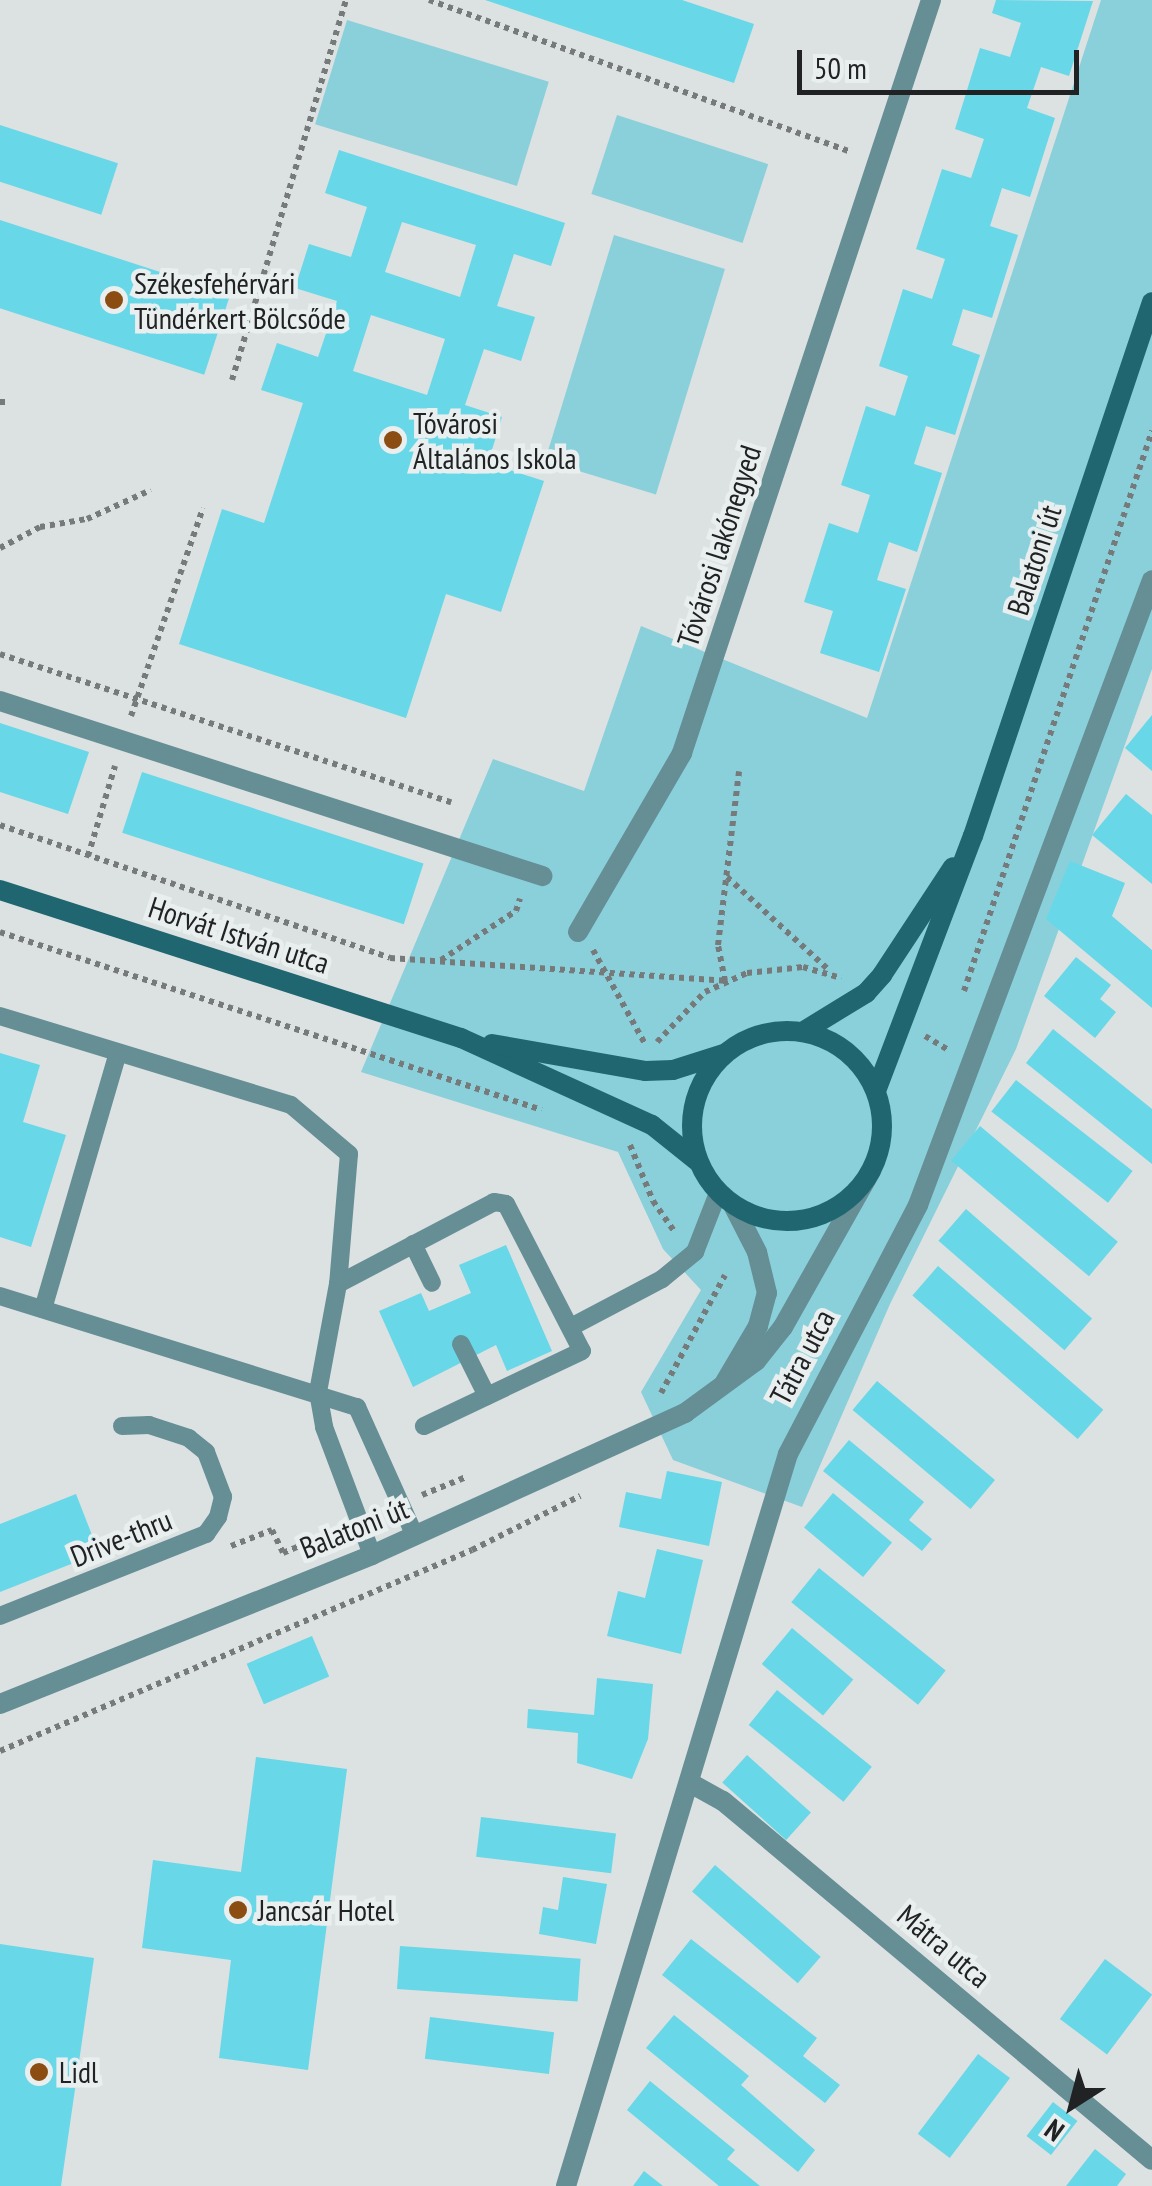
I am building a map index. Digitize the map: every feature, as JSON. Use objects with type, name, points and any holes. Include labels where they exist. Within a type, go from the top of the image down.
[{"type":"main road","name":"Balatoni út","points":[[876,1091],[907,1023],[973,836],[1152,302]]},
{"type":"main road","name":"Balatoni út","points":[[804,1031],[866,993],[973,836]]},
{"type":"main road","name":"Horvát István utca","points":[[0,890],[460,1038],[634,1116],[697,1161]]},
{"type":"main road","points":[[804,1031],[837,1045],[876,1091],[882,1131],[871,1171],[843,1202],[813,1218],[773,1220],[726,1199],[697,1161],[690,1129],[695,1101],[729,1052],[758,1035],[804,1031]]},
{"type":"main road","name":"Horvát István utca","points":[[460,1038],[646,1071],[673,1070],[729,1052]]},
{"type":"street","name":"Tóvárosi lakónegyed","points":[[578,932],[682,753],[932,0]]},
{"type":"street","name":"Tátra utca","points":[[566,2186],[692,1784],[792,1442],[918,1205],[1152,580]]},
{"type":"street","points":[[0,701],[535,874]]},
{"type":"street","name":"Balatoni út","points":[[0,1704],[372,1555],[660,1426],[722,1388],[756,1361],[783,1327],[871,1171]]},
{"type":"street","points":[[726,1199],[766,1277]]},
{"type":"street","name":"Balatoni út","points":[[722,1388],[758,1326],[766,1277]]},
{"type":"street","name":"Mátra utca","points":[[692,1784],[723,1801],[1152,2160]]},
{"type":"lane","points":[[0,1016],[291,1105],[349,1154],[338,1284],[318,1392],[324,1427],[372,1555]]},
{"type":"lane","points":[[43,1308],[118,1052]]},
{"type":"lane","points":[[571,1327],[662,1280],[694,1252],[726,1199]]},
{"type":"lane","points":[[338,1284],[494,1202],[506,1204],[582,1350],[424,1426]]},
{"type":"lane","points":[[413,1244],[432,1283]]},
{"type":"lane","points":[[0,1296],[357,1407],[415,1536]]},
{"type":"lane","points":[[461,1344],[487,1396]]},
{"type":"lane","name":"Drive-thru","points":[[0,1616],[206,1534],[218,1517],[223,1497],[206,1452],[189,1438],[148,1425],[122,1426]]},
{"type":"path","points":[[232,380],[346,0]]},
{"type":"path","points":[[430,0],[878,162]]},
{"type":"path","points":[[956,1012],[1152,430]]},
{"type":"path","points":[[0,548],[151,490]]},
{"type":"path","points":[[138,694],[203,508]]},
{"type":"path","points":[[0,654],[138,694],[451,802]]},
{"type":"path","points":[[88,856],[123,740]]},
{"type":"path","points":[[726,981],[718,945],[740,770]]},
{"type":"path","points":[[0,826],[390,958],[607,968],[726,981]]},
{"type":"path","points":[[440,960],[516,911],[535,874]]},
{"type":"path","points":[[727,877],[830,972],[866,993]]},
{"type":"path","points":[[0,932],[554,1114]]},
{"type":"path","points":[[578,932],[607,968],[650,1054],[679,1013],[726,981],[777,967],[830,972]]},
{"type":"path","points":[[907,1023],[944,1049],[974,1057]]},
{"type":"path","points":[[944,1049],[950,1030]]},
{"type":"path","points":[[634,1116],[628,1138],[636,1166],[653,1201],[694,1252],[726,1276],[766,1277]]},
{"type":"path","points":[[0,1752],[33,1736]]},
{"type":"shaded area","points":[[1101,0],[1152,0],[1152,669],[1016,1049],[890,1304],[802,1507],[673,1460],[641,1392],[701,1290],[663,1249],[618,1152],[361,1072],[493,759],[584,791],[641,626],[867,718]]},
{"type":"shaded area","points":[[347,20],[549,82],[517,186],[315,124]]},
{"type":"shaded area","points":[[617,115],[768,164],[743,243],[591,194]]},
{"type":"shaded area","points":[[614,235],[725,269],[656,495],[545,461]]},
{"type":"building","points":[[485,0],[682,0],[754,24],[734,83]]},
{"type":"building","points":[[996,0],[1093,1],[1069,76],[1041,67],[1027,108],[1055,118],[1030,197],[1002,188],[990,226],[1018,235],[992,318],[963,309],[952,345],[980,355],[955,435],[926,426],[914,464],[942,473],[917,552],[889,542],[877,580],[906,589],[879,672],[820,653],[833,611],[804,602],[829,523],[858,533],[870,495],[841,485],[866,406],[895,416],[908,376],[879,366],[903,289],[932,299],[945,259],[916,249],[942,169],[971,178],[984,139],[955,129],[980,48],[1010,57],[1021,23],[992,13]]},
{"type":"building","name":"Székesfehérvári Tündérkert Bölcsőde","points":[[0,125],[118,163],[101,215],[0,182]]},
{"type":"building","name":"Tóvárosi Általános Iskola","points":[[339,150],[565,223],[551,266],[514,254],[497,306],[535,317],[521,361],[484,349],[465,405],[502,417],[488,463],[544,481],[501,612],[446,594],[406,718],[179,644],[222,509],[264,523],[303,403],[261,390],[277,343],[318,357],[337,301],[295,288],[309,244],[351,257],[367,207],[325,193]],"holes":[[[402,222],[476,245],[460,297],[385,272]],[[371,315],[445,339],[427,395],[353,371]]]},
{"type":"building","name":"Székesfehérvári Tündérkert Bölcsőde","points":[[0,220],[230,295],[204,375],[0,308]]},
{"type":"building","points":[[1152,715],[1152,771],[1125,748]]},
{"type":"building","points":[[0,723],[89,752],[68,814],[0,792]]},
{"type":"building","points":[[142,772],[424,863],[404,924],[122,833]]},
{"type":"building","points":[[1126,794],[1152,815],[1152,884],[1092,835]]},
{"type":"building","points":[[1070,861],[1125,883],[1112,916],[1152,950],[1152,1008],[1046,919]]},
{"type":"building","points":[[1076,957],[1111,985],[1100,999],[1116,1012],[1095,1038],[1044,996]]},
{"type":"building","points":[[1053,1029],[1152,1109],[1152,1164],[1026,1063]]},
{"type":"building","points":[[0,1053],[40,1065],[23,1122],[66,1135],[31,1247],[0,1237]]},
{"type":"building","points":[[1016,1080],[1133,1171],[1108,1203],[991,1112]]},
{"type":"building","points":[[980,1126],[1118,1242],[1089,1276],[951,1160]]},
{"type":"building","points":[[966,1209],[1092,1319],[1064,1350],[938,1241]]},
{"type":"building","points":[[506,1245],[552,1351],[507,1371],[496,1345],[413,1387],[379,1311],[421,1293],[429,1311],[471,1293],[459,1265]]},
{"type":"building","points":[[938,1266],[1103,1410],[1078,1439],[912,1295]]},
{"type":"building","points":[[877,1381],[995,1480],[971,1509],[853,1410]]},
{"type":"building","points":[[849,1440],[924,1502],[909,1520],[932,1539],[922,1551],[823,1471]]},
{"type":"building","points":[[667,1471],[722,1482],[709,1546],[619,1527],[626,1492],[661,1499]]},
{"type":"building","points":[[833,1493],[892,1542],[863,1577],[804,1527]]},
{"type":"building","points":[[76,1494],[99,1553],[0,1592],[0,1524]]},
{"type":"building","points":[[657,1549],[703,1560],[681,1654],[607,1636],[618,1591],[645,1598]]},
{"type":"building","points":[[819,1568],[946,1671],[918,1705],[791,1602]]},
{"type":"building","points":[[792,1628],[853,1679],[823,1715],[762,1664]]},
{"type":"building","points":[[312,1636],[329,1677],[264,1704],[247,1664]]},
{"type":"building","points":[[597,1678],[653,1684],[648,1739],[632,1779],[577,1763],[578,1733],[527,1728],[528,1709],[594,1715]]},
{"type":"building","points":[[777,1690],[872,1767],[843,1802],[749,1725]]},
{"type":"building","points":[[747,1755],[811,1813],[786,1840],[722,1782]]},
{"type":"building","name":"Jancsár Hotel","points":[[256,1757],[347,1769],[308,2070],[219,2058],[231,1960],[142,1948],[153,1860],[241,1872]]},
{"type":"building","points":[[481,1817],[616,1834],[611,1873],[476,1857]]},
{"type":"building","points":[[715,1865],[821,1957],[798,1983],[692,1891]]},
{"type":"building","points":[[563,1877],[607,1884],[596,1944],[539,1934],[543,1907],[558,1910]]},
{"type":"building","points":[[691,1939],[817,2038],[803,2056],[840,2085],[825,2103],[662,1975]]},
{"type":"building","name":"Lidl","points":[[0,1944],[94,1958],[61,2186],[0,2186]]},
{"type":"building","points":[[400,1946],[581,1959],[578,2002],[397,1989]]},
{"type":"building","points":[[1105,1959],[1152,1994],[1107,2054],[1060,2019]]},
{"type":"building","points":[[674,2015],[749,2076],[741,2085],[815,2150],[798,2172],[646,2048]]},
{"type":"building","points":[[430,2017],[554,2032],[549,2074],[425,2059]]},
{"type":"building","points":[[978,2054],[1010,2078],[950,2158],[918,2134]]},
{"type":"building","points":[[650,2081],[735,2150],[727,2159],[760,2186],[719,2186],[627,2110]]},
{"type":"building","points":[[1053,2102],[1077,2121],[1051,2155],[1027,2136]]},
{"type":"building","points":[[1095,2149],[1126,2174],[1117,2186],[1066,2186]]},
{"type":"building","points":[[644,2171],[663,2186],[633,2186]]},
{"type":"place","name":"Székesfehérvári Tündérkert Bölcsőde","points":[[114,300]]},
{"type":"place","name":"Tóvárosi Általános Iskola","points":[[393,440]]},
{"type":"place","name":"Jancsár Hotel","points":[[238,1910]]},
{"type":"place","name":"Lidl","points":[[39,2072]]}]
